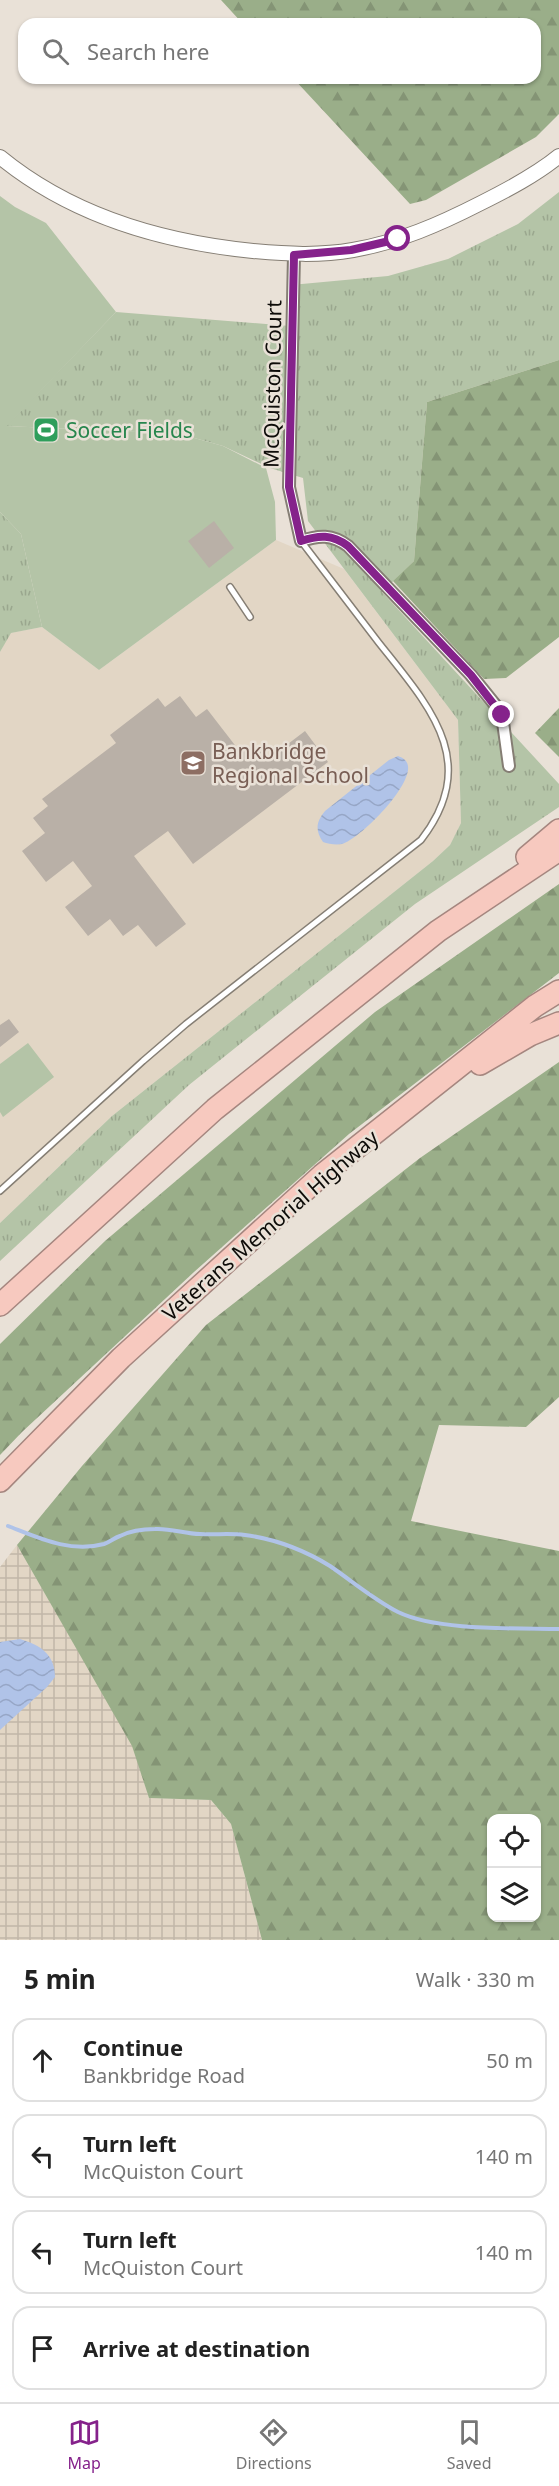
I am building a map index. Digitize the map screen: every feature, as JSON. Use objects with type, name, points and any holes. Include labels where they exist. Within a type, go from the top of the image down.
[{"type":"highway","points":[[505,885],[513,868],[559,830]]},
{"type":"highway","points":[[0,1305],[215,1109],[438,931],[559,850]]},
{"type":"highway","name":"Veterans Memorial Highway","points":[[0,1481],[121,1358],[322,1176],[536,1006],[559,991]]},
{"type":"highway","points":[[454,1071],[473,1068],[530,1035],[559,1023]]},
{"type":"street","points":[[0,157],[48,189],[82,207],[140,231],[216,247],[294,255],[351,250],[414,234],[497,195],[559,156]]},
{"type":"street","name":"McQuiston Court","points":[[294,255],[289,487],[301,541]]},
{"type":"street","points":[[301,541],[316,536],[338,538],[471,675],[502,715],[508,766]]},
{"type":"lane","points":[[0,1191],[178,1031],[421,840],[436,817],[448,779],[447,754],[438,725],[418,693],[301,541]]},
{"type":"lane","points":[[230,587],[250,616]]},
{"type":"shaded area","points":[[276,540],[344,569],[458,720],[461,823],[450,845],[433,861],[112,1116],[0,1223],[0,652],[10,633],[42,627],[99,670]]},
{"type":"shaded area","points":[[17,1545],[133,1746],[149,1798],[211,1800],[231,1824],[262,1940],[0,1940],[0,1567]]},
{"type":"green space","points":[[221,0],[559,0],[559,114],[536,137],[426,200],[410,204],[299,84],[541,84],[541,18],[238,18]]},
{"type":"green space","points":[[559,192],[559,360],[427,402],[414,561],[382,592],[559,784],[559,807],[415,904],[189,1085],[0,1261],[0,1223],[112,1116],[433,861],[450,845],[461,823],[458,720],[308,521],[303,478],[270,468],[223,446],[180,434],[6,426],[116,312],[290,326],[291,285],[388,276],[448,259],[518,224]]},
{"type":"green space","name":"Soccer Fields","points":[[0,196],[15,207],[46,223],[116,312],[7,426],[180,434],[223,446],[266,468],[275,502],[276,540],[99,670],[42,627],[21,534],[0,512]]},
{"type":"green space","points":[[559,360],[559,637],[506,678],[484,679],[393,581],[414,561],[427,402]]},
{"type":"green space","points":[[0,512],[21,534],[42,627],[11,633],[0,652]]},
{"type":"green space","points":[[559,708],[559,757],[535,733]]},
{"type":"green space","points":[[559,884],[559,973],[349,1134],[194,1272],[0,1455],[0,1344],[105,1241],[375,1012]]},
{"type":"green space","points":[[28,1043],[54,1077],[3,1117],[0,1112],[0,1064]]},
{"type":"green space","points":[[559,1062],[559,1397],[526,1427],[439,1425],[411,1521],[559,1551],[559,1940],[262,1940],[231,1824],[211,1800],[149,1798],[132,1746],[17,1545],[82,1466],[206,1325],[420,1158]]},
{"type":"water","points":[[398,756],[407,762],[407,775],[402,786],[383,811],[350,840],[342,844],[323,842],[318,826],[325,811],[389,760]]},
{"type":"water","points":[[20,1639],[34,1644],[49,1656],[55,1677],[0,1730],[0,1642]]},
{"type":"building","points":[[214,521],[234,548],[209,568],[188,541]]},
{"type":"building","points":[[180,696],[196,717],[207,709],[241,753],[254,743],[267,760],[305,731],[328,762],[193,864],[168,831],[134,856],[186,924],[156,947],[138,925],[123,936],[110,919],[88,936],[65,907],[92,886],[73,861],[46,882],[22,851],[45,833],[33,818],[48,806],[42,799],[116,743],[110,735],[158,698],[165,707]]},
{"type":"building","points":[[9,1019],[19,1032],[0,1047],[0,1025]]},
{"type":"waterway","points":[[8,1526],[55,1543],[79,1547],[104,1544],[128,1533],[151,1529],[256,1537],[278,1542],[310,1555],[330,1566],[389,1607],[414,1618],[433,1623],[477,1627],[559,1629]]},
{"type":"place","name":"Soccer Fields","points":[[46,430]]},
{"type":"place","name":"Bankbridge Regional School","points":[[193,763]]},
{"type":"route","points":[[398,239],[351,250],[294,255],[289,487],[301,541],[316,536],[327,536],[338,538],[348,546],[471,675],[502,715]]}]
